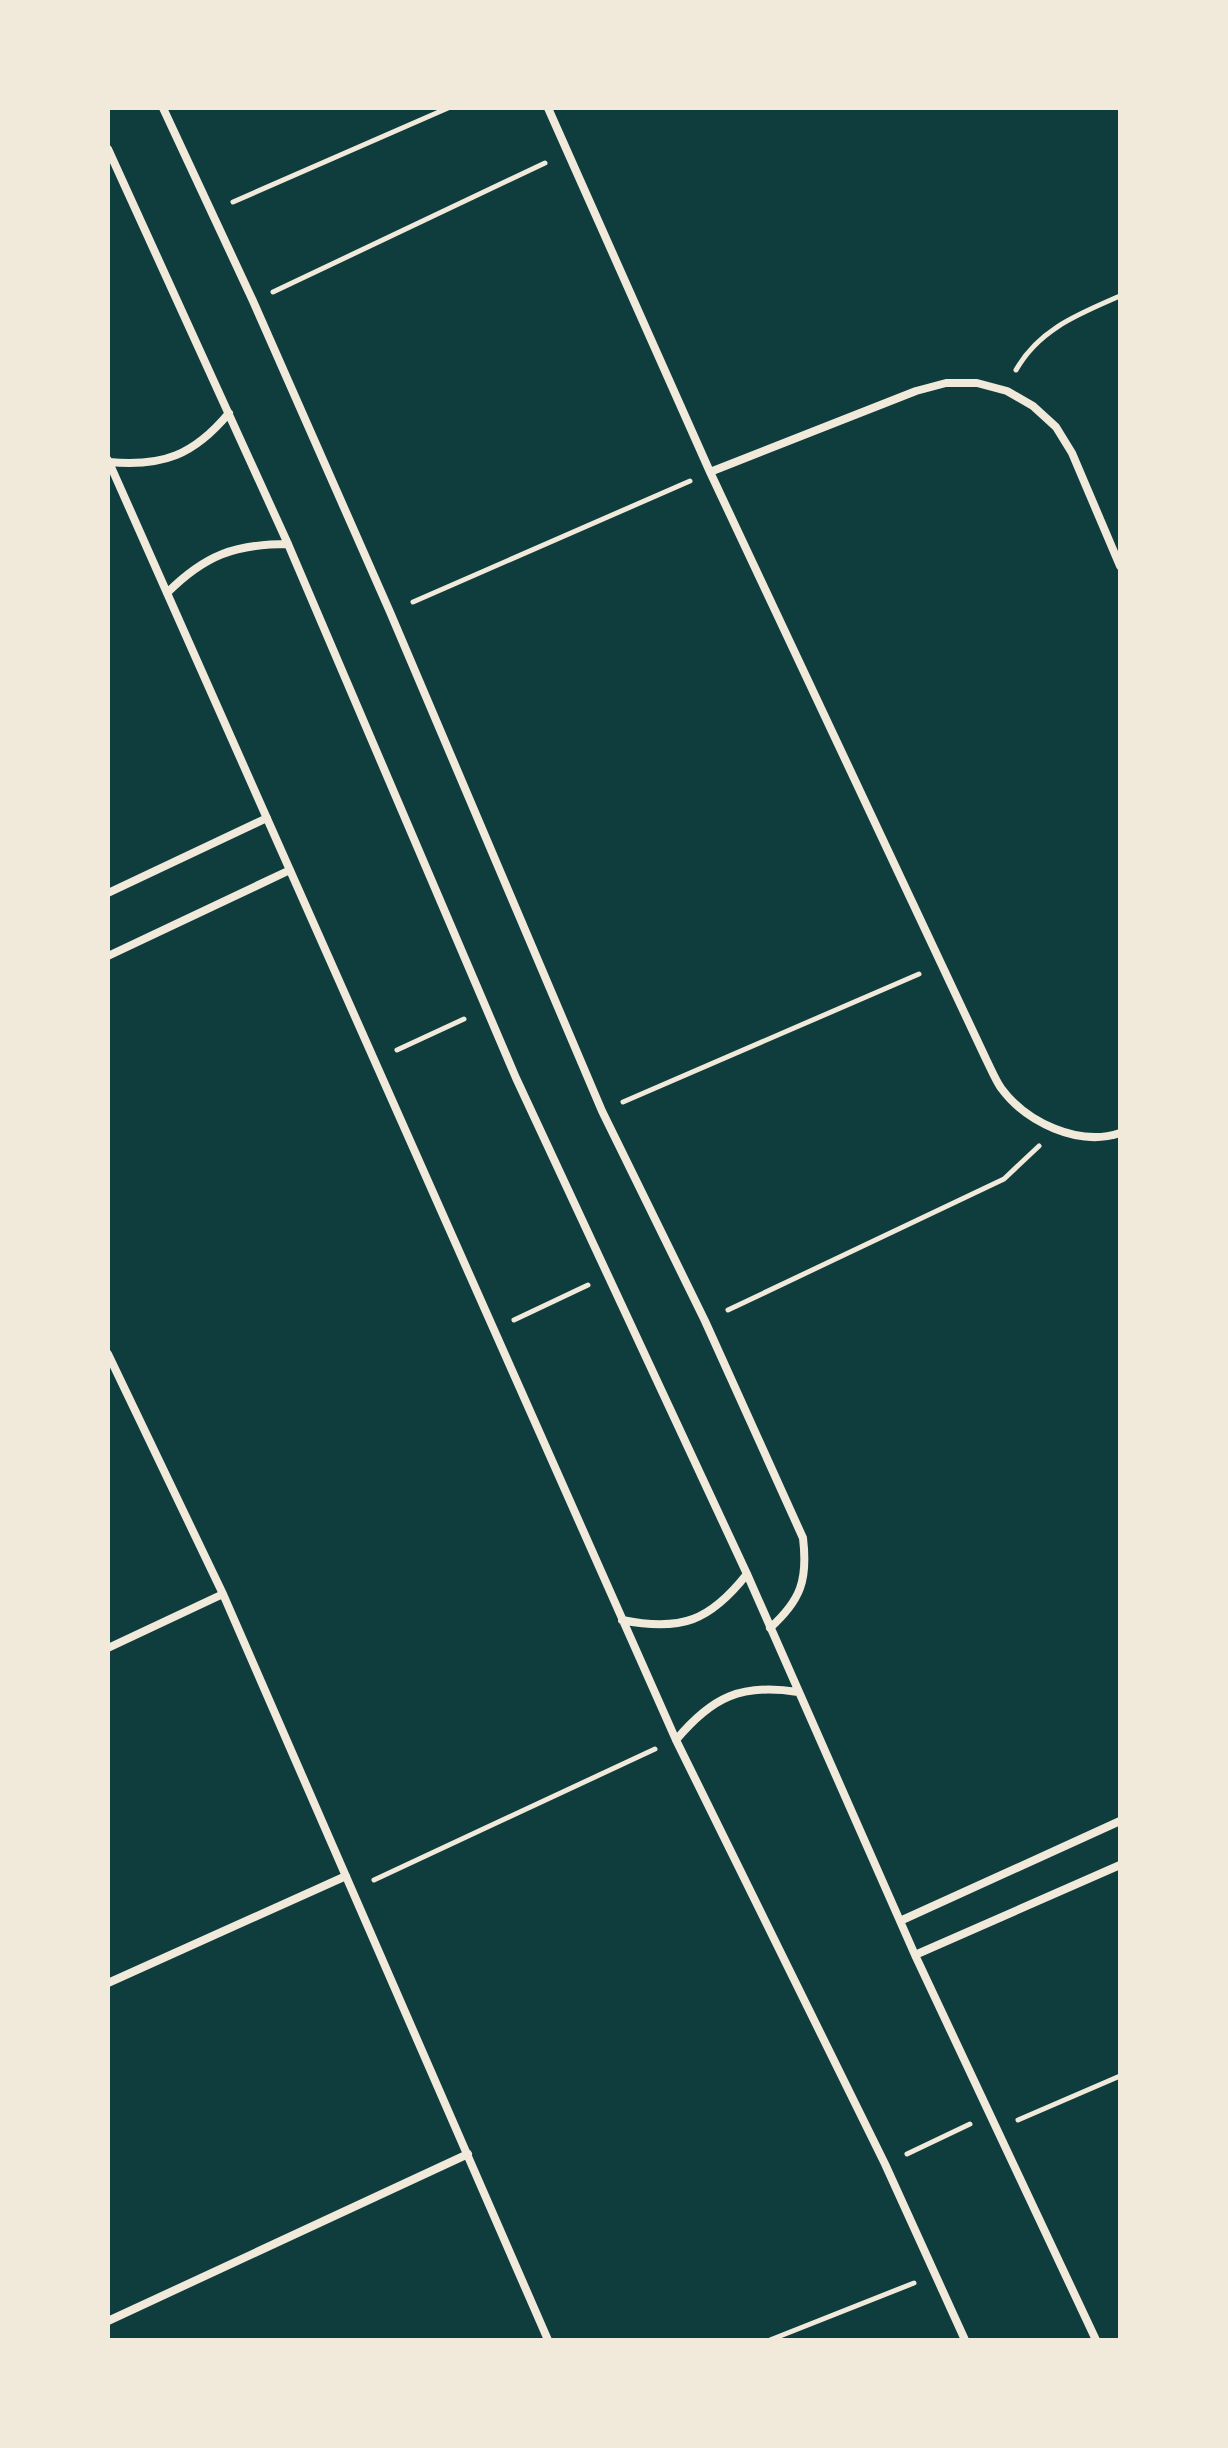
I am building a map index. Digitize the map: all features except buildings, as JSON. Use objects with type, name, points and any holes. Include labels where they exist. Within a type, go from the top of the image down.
[{"type":"street","points":[[163,108],[253,301],[390,612],[602,1111],[705,1321],[803,1538],[806,1564],[801,1589],[789,1611],[770,1628]]},
{"type":"street","points":[[548,108],[710,472],[1001,1088],[1023,1111],[1051,1127],[1082,1135],[1120,1133]]},
{"type":"street","points":[[108,149],[288,544],[516,1078],[747,1574],[915,1955],[1096,2340]]},
{"type":"street","points":[[710,472],[916,391],[946,383],[977,383],[1007,391],[1033,406],[1056,427],[1072,453],[1120,566]]},
{"type":"street","points":[[108,461],[136,464],[163,460],[189,450],[211,435],[229,413]]},
{"type":"street","points":[[108,461],[676,1740],[885,2164],[965,2340]]},
{"type":"street","points":[[167,593],[186,574],[234,548],[288,544]]},
{"type":"street","points":[[108,893],[267,818]]},
{"type":"street","points":[[108,956],[290,870]]},
{"type":"street","points":[[108,1354],[223,1594],[548,2340]]},
{"type":"street","points":[[622,1620],[651,1626],[679,1624],[706,1614],[729,1596],[747,1574]]},
{"type":"street","points":[[108,1648],[223,1594]]},
{"type":"street","points":[[676,1740],[694,1718],[717,1702],[743,1691],[771,1688],[798,1692]]},
{"type":"street","points":[[900,1921],[1120,1821]]},
{"type":"street","points":[[915,1955],[1120,1865]]},
{"type":"street","points":[[108,1983],[346,1876]]},
{"type":"street","points":[[108,2321],[468,2154]]},
{"type":"path","points":[[210,212],[448,108]]},
{"type":"path","points":[[253,301],[568,152]]},
{"type":"path","points":[[1007,391],[1024,357],[1047,333],[1068,319],[1120,296]]},
{"type":"path","points":[[390,612],[710,472]]},
{"type":"path","points":[[602,1111],[942,964]]},
{"type":"path","points":[[375,1060],[487,1008]]},
{"type":"path","points":[[705,1321],[1004,1179],[1038,1148],[1051,1127]]},
{"type":"path","points":[[494,1329],[607,1276]]},
{"type":"path","points":[[352,1891],[676,1740]]},
{"type":"path","points":[[997,2130],[1120,2076]]},
{"type":"path","points":[[885,2164],[989,2115]]},
{"type":"path","points":[[770,2340],[935,2275]]}]
